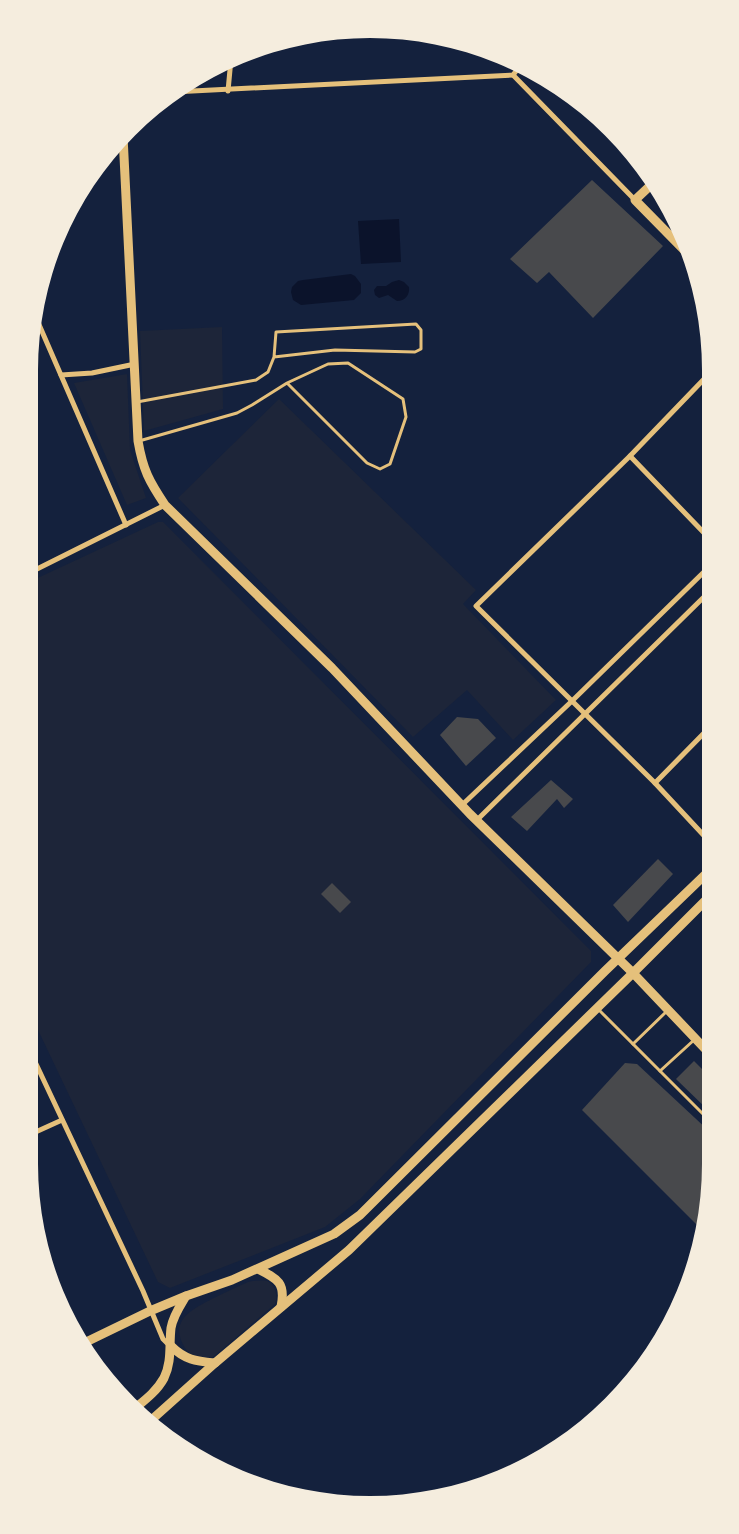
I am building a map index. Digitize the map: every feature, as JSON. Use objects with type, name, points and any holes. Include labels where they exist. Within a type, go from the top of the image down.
[{"type":"main road","points":[[124,147],[138,441],[141,460],[149,482],[165,505],[332,668],[462,805],[634,973],[702,1045]]},
{"type":"main road","points":[[648,188],[635,200],[676,242]]},
{"type":"main road","points":[[88,1341],[150,1310],[232,1280],[334,1234],[360,1215],[702,878]]},
{"type":"main road","points":[[155,1417],[215,1363],[349,1250],[634,973],[702,904]]},
{"type":"main road","points":[[258,1269],[270,1275],[283,1289],[281,1307]]},
{"type":"main road","points":[[140,1404],[154,1391],[164,1378],[170,1362],[173,1318],[186,1296]]},
{"type":"main road","points":[[171,1346],[186,1358],[215,1363]]},
{"type":"street","points":[[228,90],[230,69]]},
{"type":"street","points":[[513,75],[516,72]]},
{"type":"street","points":[[188,91],[513,75],[635,200]]},
{"type":"street","points":[[40,327],[126,525]]},
{"type":"street","points":[[61,375],[92,373],[135,364]]},
{"type":"street","points":[[702,382],[630,456],[476,606],[702,833]]},
{"type":"street","points":[[630,456],[702,531]]},
{"type":"street","points":[[38,569],[165,505]]},
{"type":"street","points":[[462,805],[702,574]]},
{"type":"street","points":[[477,820],[702,599]]},
{"type":"street","points":[[654,783],[702,735]]},
{"type":"street","points":[[38,1068],[143,1291],[163,1339],[171,1346]]},
{"type":"street","points":[[38,1131],[62,1120]]},
{"type":"lane","points":[[136,402],[256,380],[268,372],[274,357],[276,332],[416,324],[421,330],[421,349],[415,352],[334,350],[274,357]]},
{"type":"lane","points":[[138,441],[237,413],[286,383],[328,364],[348,363],[403,399],[406,417],[390,464],[380,469],[368,463],[286,383]]},
{"type":"lane","points":[[598,1008],[702,1113]]},
{"type":"lane","points":[[634,1044],[668,1010]]},
{"type":"lane","points":[[660,1071],[696,1039]]},
{"type":"shaded area","points":[[399,219],[401,262],[361,264],[358,221]]},
{"type":"shaded area","points":[[351,274],[361,284],[361,293],[354,300],[301,305],[293,300],[292,287],[298,281]]},
{"type":"shaded area","points":[[399,280],[409,287],[409,293],[405,299],[397,301],[388,295],[379,298],[375,295],[374,290],[377,286],[386,286]]},
{"type":"shaded area","points":[[222,327],[223,409],[144,431],[140,331]]},
{"type":"shaded area","points":[[127,374],[130,450],[146,498],[127,505],[74,383]]},
{"type":"shaded area","points":[[279,399],[476,590],[463,604],[556,700],[513,740],[467,690],[413,737],[178,498]]},
{"type":"shaded area","points":[[158,522],[163,522],[591,951],[591,962],[360,1199],[325,1227],[170,1288],[158,1282],[38,1030],[38,578]]},
{"type":"shaded area","points":[[253,1281],[267,1281],[272,1285],[276,1294],[275,1304],[213,1357],[197,1357],[187,1351],[180,1338],[179,1329],[181,1322],[186,1316],[192,1310],[208,1301]]},
{"type":"building","points":[[592,180],[663,246],[593,318],[549,272],[537,283],[510,259]]},
{"type":"building","points":[[457,717],[478,719],[496,738],[466,766],[440,735]]},
{"type":"building","points":[[551,780],[573,799],[564,808],[557,799],[527,831],[511,817]]},
{"type":"building","points":[[658,859],[673,874],[628,922],[613,905]]},
{"type":"building","points":[[332,883],[351,902],[340,913],[321,894]]},
{"type":"building","points":[[694,1061],[702,1069],[702,1104],[676,1079]]},
{"type":"building","points":[[625,1063],[637,1064],[702,1125],[701,1186],[696,1224],[582,1110]]}]
